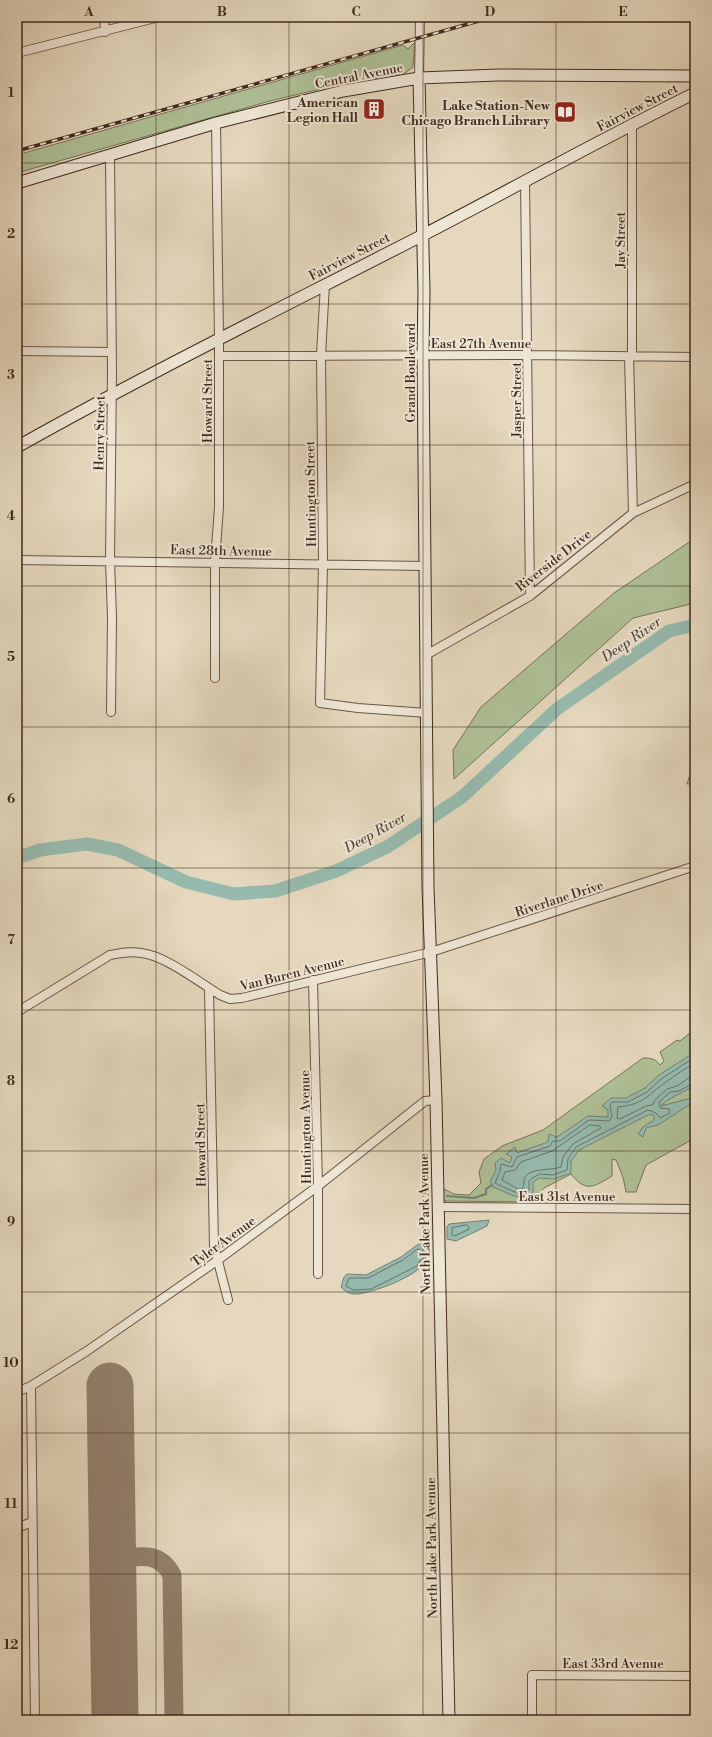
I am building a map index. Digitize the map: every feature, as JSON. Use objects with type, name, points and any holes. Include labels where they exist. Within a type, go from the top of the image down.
[{"type":"street","points":[[104,17],[105,32]]},
{"type":"street","points":[[17,53],[105,32],[159,17]]},
{"type":"street","name":"Grand Boulevard","points":[[420,17],[424,292],[423,355],[426,728]]},
{"type":"street","name":"Central Avenue","points":[[17,183],[216,123],[343,91],[420,78],[498,75],[695,76]]},
{"type":"street","name":"Fairview Street","points":[[17,447],[219,338],[423,235],[632,123],[695,93]]},
{"type":"street","name":"Howard Street","points":[[215,678],[215,562],[219,507],[219,338],[216,123]]},
{"type":"street","name":"Jay Street","points":[[632,123],[631,356],[633,513]]},
{"type":"street","name":"Henry Street","points":[[110,155],[112,352],[110,561],[112,617],[111,712]]},
{"type":"street","name":"Jasper Street","points":[[526,180],[530,596]]},
{"type":"street","name":"Huntington Street","points":[[325,284],[321,355],[323,564],[320,703],[427,713]]},
{"type":"street","points":[[17,351],[112,352]]},
{"type":"street","name":"East 27th Avenue","points":[[219,356],[528,355],[695,357]]},
{"type":"street","name":"Riverside Drive","points":[[426,655],[530,596],[633,513],[695,484]]},
{"type":"street","name":"East 28th Avenue","points":[[17,560],[425,566]]},
{"type":"street","name":"North Lake Park Avenue","points":[[426,728],[428,887],[439,1206],[439,1290],[449,1720]]},
{"type":"street","name":"Riverlane Drive","points":[[431,952],[695,866]]},
{"type":"street","name":"Van Buren Avenue","points":[[17,1012],[110,955],[126,952],[142,953],[159,958],[209,989],[230,999],[242,998],[431,952]]},
{"type":"street","name":"Huntington Avenue","points":[[313,980],[318,1186],[318,1274]]},
{"type":"street","name":"Howard Street","points":[[209,989],[214,1246],[228,1300]]},
{"type":"street","name":"Tyler Avenue","points":[[17,1392],[31,1386],[87,1351],[218,1260],[318,1186],[425,1101],[436,1100]]},
{"type":"street","name":"East 31st Avenue","points":[[439,1206],[695,1209]]},
{"type":"street","points":[[31,1386],[35,1720]]},
{"type":"street","points":[[17,1528],[32,1522]]},
{"type":"street","name":"East 33rd Avenue","points":[[532,1720],[532,1675],[695,1676]]},
{"type":"green space","points":[[415,42],[413,67],[405,73],[333,86],[270,101],[17,173],[17,155],[403,45],[408,49]]},
{"type":"green space","points":[[695,538],[695,603],[633,618],[454,779],[453,750],[481,707],[614,593]]},
{"type":"green space","points":[[695,759],[695,784],[687,784]]},
{"type":"green space","points":[[695,1029],[695,1138],[646,1165],[636,1192],[626,1192],[623,1177],[616,1160],[612,1159],[612,1176],[600,1183],[586,1186],[576,1180],[571,1174],[544,1188],[533,1202],[445,1201],[441,1196],[440,1187],[454,1194],[469,1195],[481,1183],[479,1172],[484,1159],[502,1146],[543,1130],[643,1058],[653,1059],[660,1065],[664,1061],[660,1052],[677,1040],[680,1041]]},
{"type":"water","points":[[695,1052],[695,1085],[661,1106],[695,1097],[695,1101],[658,1125],[646,1128],[643,1137],[638,1134],[643,1127],[654,1120],[654,1116],[650,1114],[579,1150],[571,1161],[571,1173],[554,1179],[540,1178],[533,1182],[533,1192],[526,1198],[513,1196],[493,1187],[490,1182],[496,1170],[495,1163],[501,1158],[510,1163],[512,1157],[506,1154],[515,1147],[517,1153],[548,1142],[549,1134],[557,1137],[588,1116],[608,1117],[608,1110],[602,1106],[611,1098],[626,1098],[645,1088],[659,1075]]},
{"type":"water","points":[[489,1220],[487,1226],[456,1241],[447,1239],[447,1227],[449,1224]]},
{"type":"water","points":[[422,1236],[425,1236],[425,1261],[414,1272],[405,1278],[382,1288],[354,1294],[341,1287],[344,1277],[347,1274],[366,1275],[401,1257],[421,1242]]},
{"type":"waterway","name":"Deep River","points":[[17,858],[40,850],[87,844],[118,850],[186,882],[234,894],[275,891],[336,871],[387,847],[462,797],[557,709],[669,631],[695,625]]},
{"type":"waterway","points":[[447,1196],[474,1198],[486,1194],[486,1189],[492,1185]]},
{"type":"taxiway","points":[[112,1560],[138,1557],[153,1558],[160,1561],[172,1575],[174,1720]]},
{"type":"runway","points":[[110,1386],[115,1720]]},
{"type":"railway","points":[[17,151],[493,17]]},
{"type":"place","name":"American Legion Hall","points":[[374,109]]},
{"type":"place","name":"Lake Station-New Chicago Branch Library","points":[[565,112]]}]
